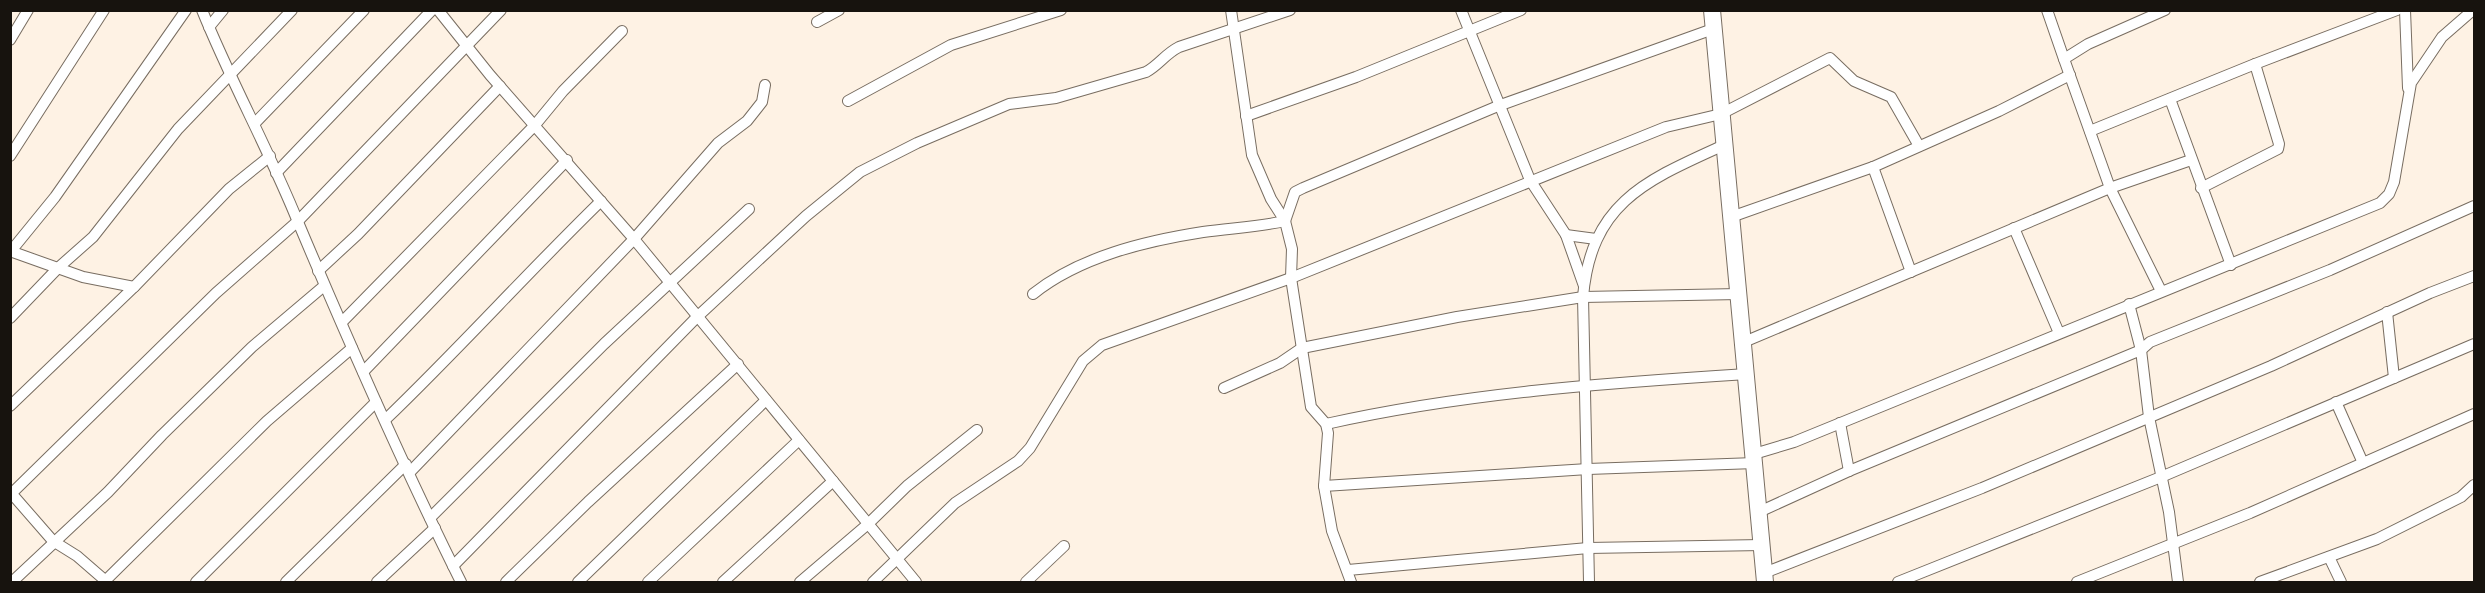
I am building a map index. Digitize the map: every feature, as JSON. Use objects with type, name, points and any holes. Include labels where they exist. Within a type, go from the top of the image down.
[{"type":"street","points":[[10,40],[28,10]]},
{"type":"street","points":[[10,156],[104,10]]},
{"type":"street","points":[[134,287],[83,277],[11,251],[55,197],[186,10]]},
{"type":"street","points":[[202,10],[270,156],[324,286],[376,402],[461,582]]},
{"type":"street","points":[[209,27],[223,10]]},
{"type":"street","points":[[10,318],[58,268],[93,237],[178,129],[292,10]]},
{"type":"street","points":[[255,123],[364,10]]},
{"type":"street","points":[[276,173],[432,10]]},
{"type":"street","points":[[438,10],[500,86],[634,239],[916,582]]},
{"type":"street","points":[[352,348],[267,421],[105,582],[77,556],[53,541],[11,495],[216,292],[298,221],[501,10]]},
{"type":"street","points":[[817,22],[839,10]]},
{"type":"street","points":[[848,101],[951,45],[1061,10]]},
{"type":"street","points":[[1231,10],[1252,155],[1271,199],[1285,221],[1292,249],[1291,278],[1311,408],[1326,424],[1324,486],[1332,531],[1351,582]]},
{"type":"street","points":[[453,566],[697,317],[806,216],[860,172],[917,143],[1009,104],[1056,98],[1146,72],[1158,65],[1169,52],[1179,47],[1290,10]]},
{"type":"street","points":[[1461,10],[1498,106],[1530,180],[1566,235],[1584,292]]},
{"type":"street","points":[[1246,116],[1356,77],[1521,10]]},
{"type":"street","points":[[1712,10],[1765,578],[2271,366],[2387,312],[2475,276]]},
{"type":"street","points":[[2047,10],[2110,188],[2161,291]]},
{"type":"street","points":[[2064,59],[2088,44],[2165,10]]},
{"type":"street","points":[[2408,95],[2416,75],[2442,37],[2473,10]]},
{"type":"street","points":[[1324,486],[1755,458],[2380,203],[2389,194],[2394,182],[2408,95],[2406,15],[2395,12],[2255,64],[2090,131]]},
{"type":"street","points":[[1285,221],[1292,199],[1303,188],[1498,106],[1713,29]]},
{"type":"street","points":[[342,322],[535,125],[562,91],[622,31]]},
{"type":"street","points":[[873,582],[955,503],[1018,461],[1030,448],[1092,351],[1115,340],[1291,278],[1666,127],[1721,114],[1830,58],[1854,81],[1891,97],[1919,146]]},
{"type":"street","points":[[2202,188],[2278,149],[2279,144],[2255,64]]},
{"type":"street","points":[[1731,217],[1873,167],[1999,111],[2070,75]]},
{"type":"street","points":[[286,582],[408,468],[634,239],[718,143],[747,121],[762,102],[765,85]]},
{"type":"street","points":[[318,271],[358,234],[500,86]]},
{"type":"street","points":[[2170,99],[2231,265]]},
{"type":"street","points":[[1589,582],[1584,292],[1596,239],[1608,219],[1628,197],[1653,179],[1724,145]]},
{"type":"street","points":[[10,406],[134,287],[229,189],[270,156]]},
{"type":"street","points":[[363,372],[567,160]]},
{"type":"street","points":[[1744,342],[2110,188],[2191,160]]},
{"type":"street","points":[[1873,167],[1911,272]]},
{"type":"street","points":[[385,420],[455,352],[537,263],[601,201]]},
{"type":"street","points":[[1759,512],[1849,471],[2141,350],[2150,342],[2330,270],[2475,206]]},
{"type":"street","points":[[377,582],[604,344],[749,209]]},
{"type":"street","points":[[1033,294],[1051,280],[1093,261],[1141,244],[1203,232],[1285,221]]},
{"type":"street","points":[[2014,228],[2059,333]]},
{"type":"street","points":[[1566,235],[1596,239]]},
{"type":"street","points":[[12,582],[53,541],[108,492],[162,435],[252,347],[324,286]]},
{"type":"street","points":[[1224,388],[1280,363],[1302,348],[1584,292],[1739,294]]},
{"type":"street","points":[[2129,304],[2141,350],[2149,417],[2178,582]]},
{"type":"street","points":[[2387,312],[2394,378]]},
{"type":"street","points":[[1898,582],[2161,477],[2475,344]]},
{"type":"street","points":[[506,582],[588,501],[738,364]]},
{"type":"street","points":[[1326,424],[1409,406],[1585,385],[1747,374]]},
{"type":"street","points":[[578,582],[766,400]]},
{"type":"street","points":[[196,582],[376,402]]},
{"type":"street","points":[[2336,402],[2363,463]]},
{"type":"street","points":[[2077,582],[2250,513],[2475,414]]},
{"type":"street","points":[[1840,423],[1849,471]]},
{"type":"street","points":[[800,582],[868,524],[907,486],[977,430]]},
{"type":"street","points":[[648,582],[799,440]]},
{"type":"street","points":[[723,582],[833,481]]},
{"type":"street","points":[[2259,582],[2377,538],[2461,497],[2475,485]]},
{"type":"street","points":[[1348,570],[1588,548],[1762,545]]},
{"type":"street","points":[[1026,582],[1064,546]]},
{"type":"street","points":[[2329,556],[2341,582]]}]
